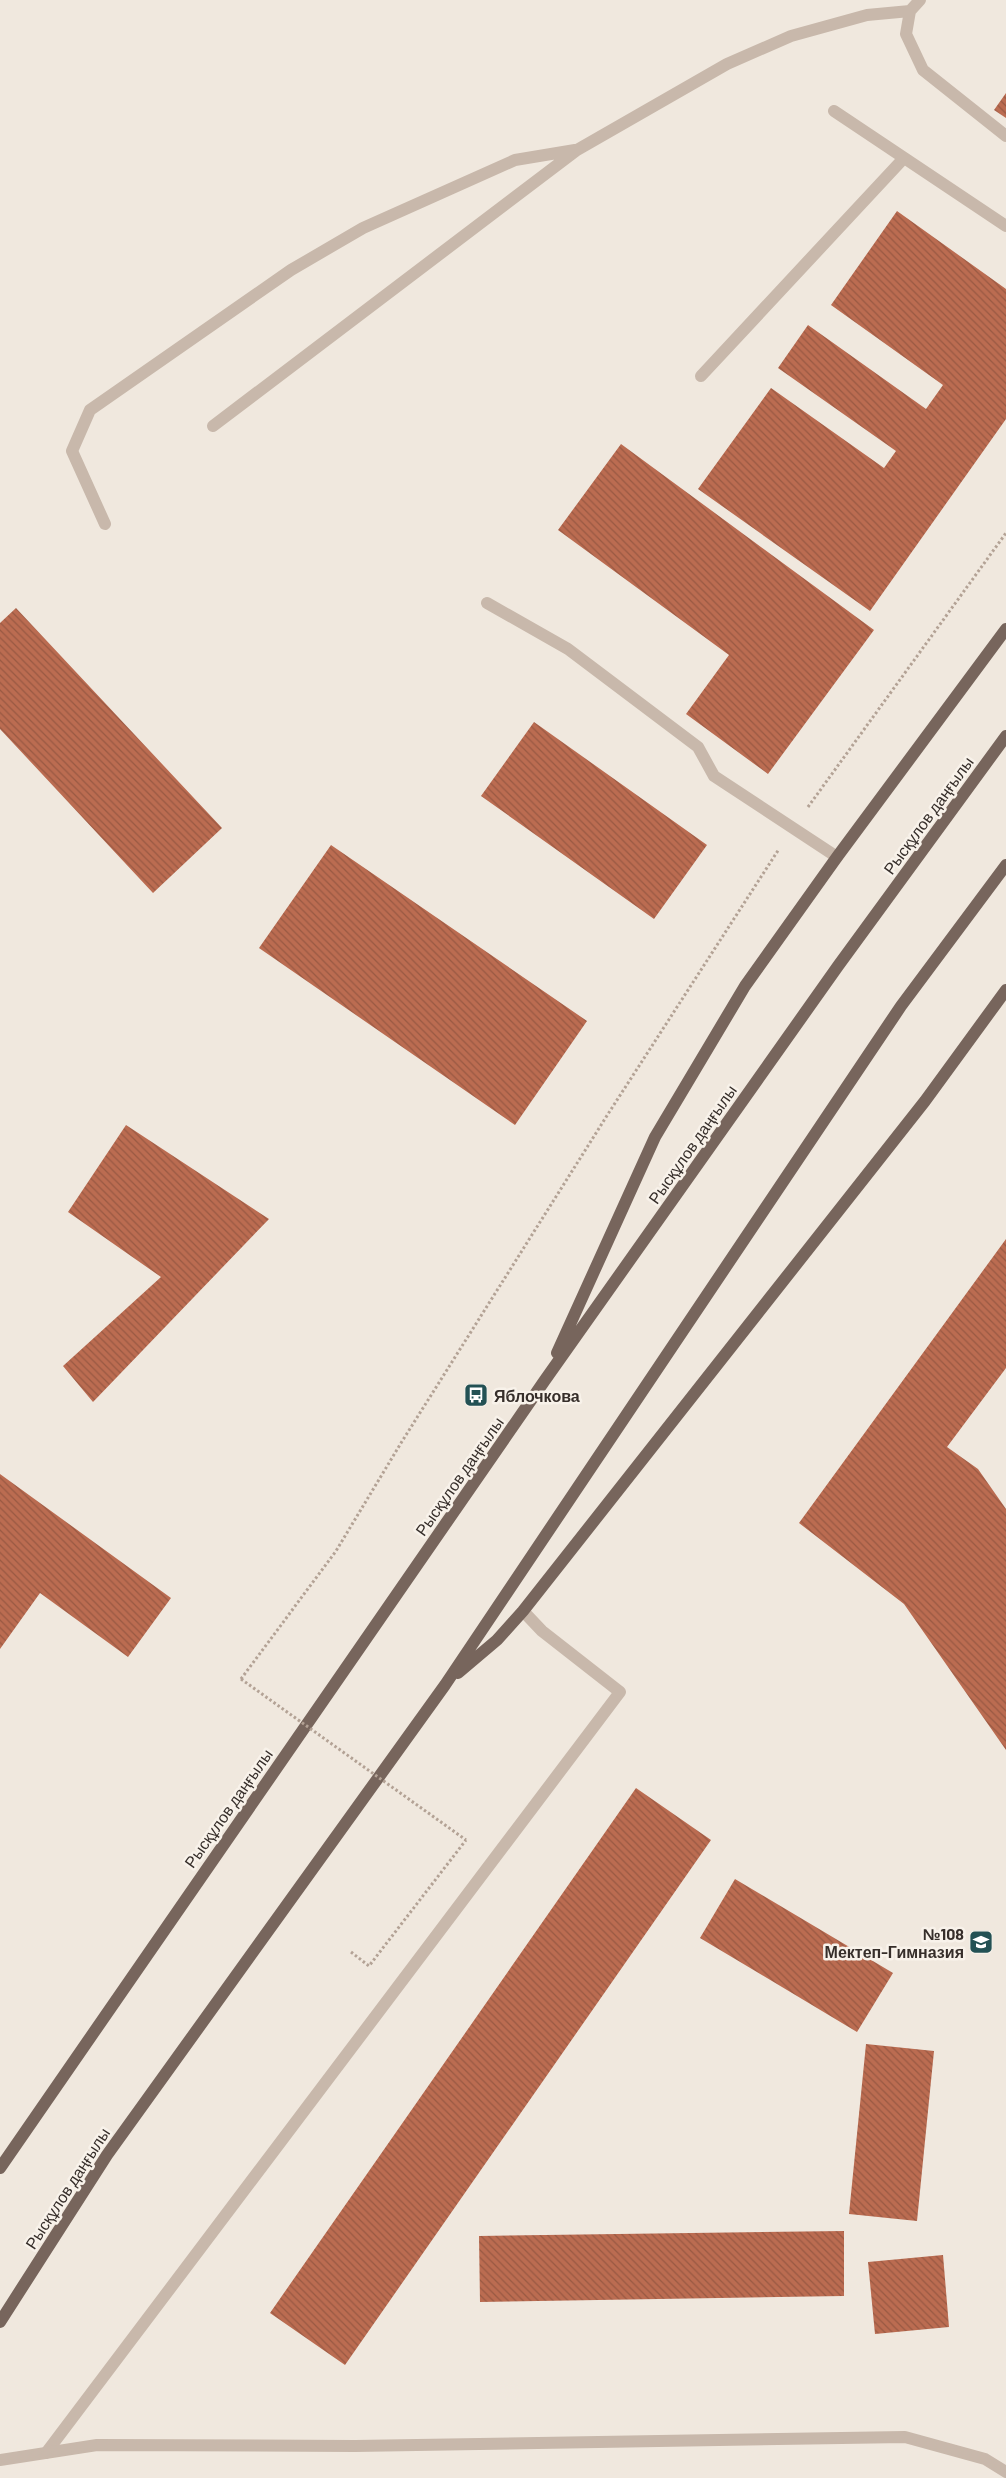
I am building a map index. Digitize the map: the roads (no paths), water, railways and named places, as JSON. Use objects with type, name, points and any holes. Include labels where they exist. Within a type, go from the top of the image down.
[{"type":"main road","points":[[545,1380],[655,1136],[744,986],[836,857],[1006,629]]},
{"type":"main road","name":"Рысқұлов даңғылы","points":[[0,2168],[545,1380],[838,966],[1006,736]]},
{"type":"main road","name":"Рысқұлов даңғылы","points":[[0,2322],[107,2155],[445,1685],[901,1006],[1006,865]]},
{"type":"main road","name":"Рысқұлов даңғылы","points":[[445,1685],[496,1640],[523,1611],[925,1101],[1006,990]]},
{"type":"street","points":[[920,0],[910,11],[906,34],[923,70],[1006,136]]},
{"type":"street","points":[[213,426],[577,150],[727,64],[791,36],[867,15],[910,11]]},
{"type":"street","points":[[834,111],[1006,226]]},
{"type":"street","points":[[105,524],[72,451],[90,410],[291,270],[362,228],[515,160],[577,150]]},
{"type":"street","points":[[701,376],[904,158]]},
{"type":"street","points":[[487,603],[568,649],[698,747],[714,776],[836,857]]},
{"type":"street","points":[[46,2453],[620,1692],[542,1631],[523,1611]]},
{"type":"street","points":[[0,2460],[97,2445],[355,2446],[905,2437],[985,2459],[1006,2472]]},
{"type":"place","name":"Яблочкова","points":[[476,1395]]},
{"type":"place","name":"№108 Мектеп-Гимназия","points":[[981,1942]]}]
